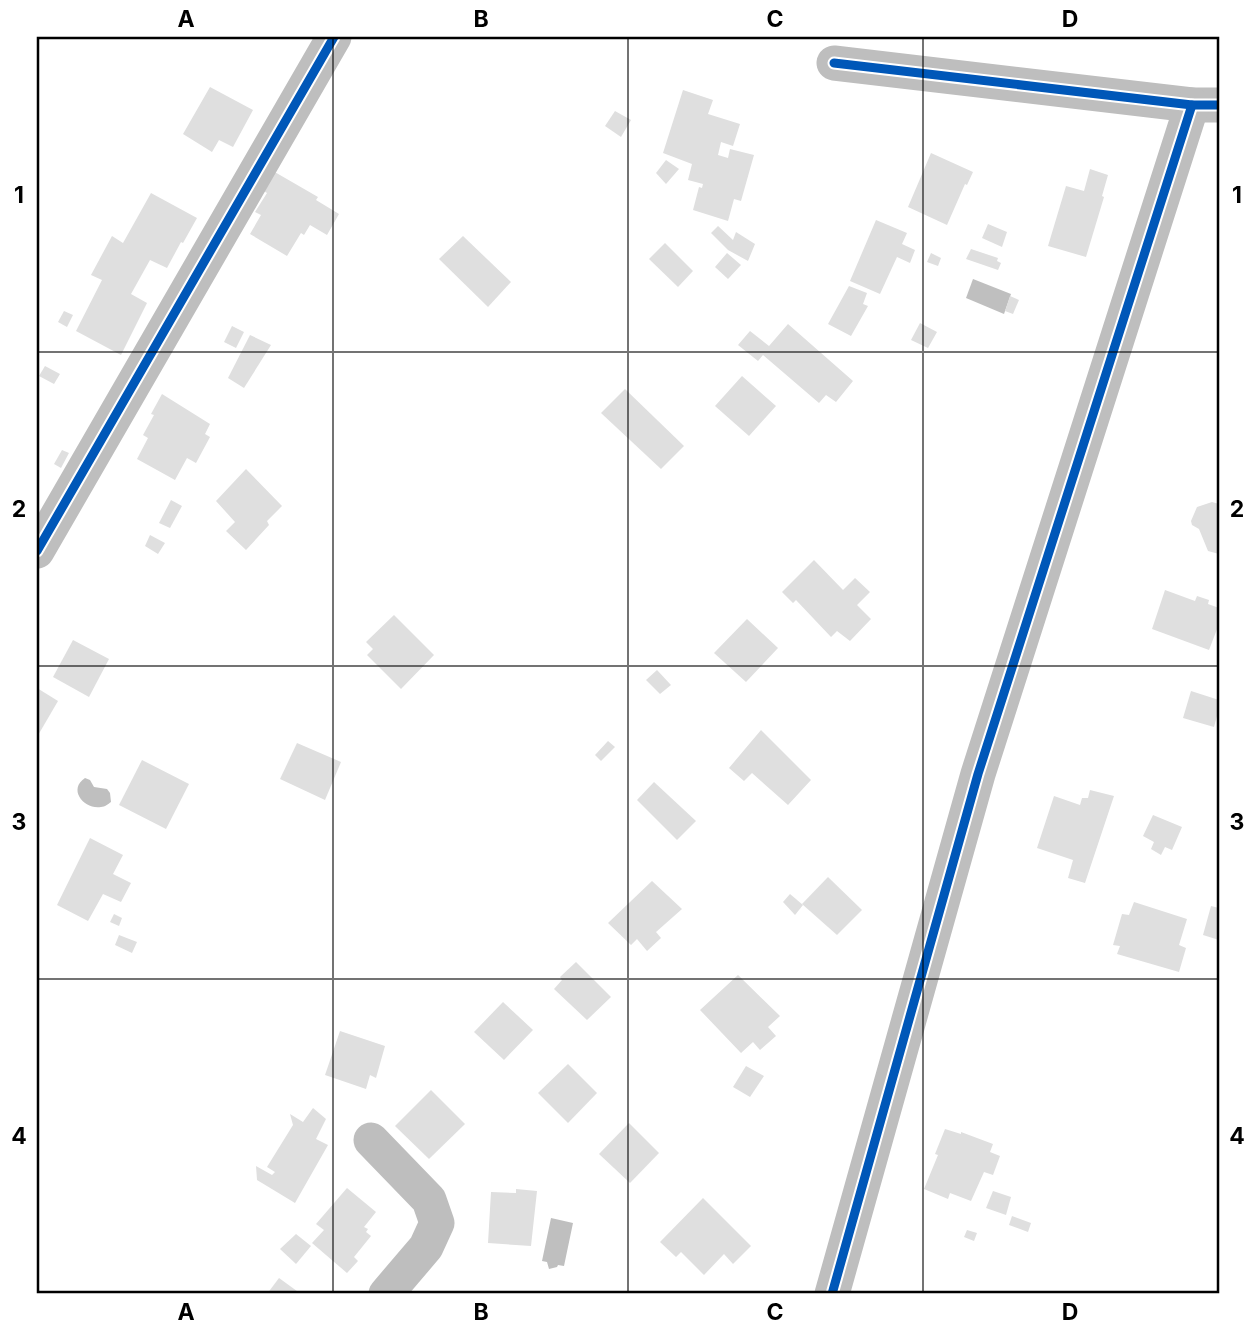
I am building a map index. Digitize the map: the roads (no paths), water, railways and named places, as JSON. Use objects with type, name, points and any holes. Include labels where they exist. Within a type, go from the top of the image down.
[{"type":"street","points":[[37,551],[334,37]]},
{"type":"street","points":[[831,1294],[978,774],[1206,105],[834,63]]},
{"type":"street","points":[[371,1140],[429,1200],[437,1223],[426,1247],[386,1294]]}]
